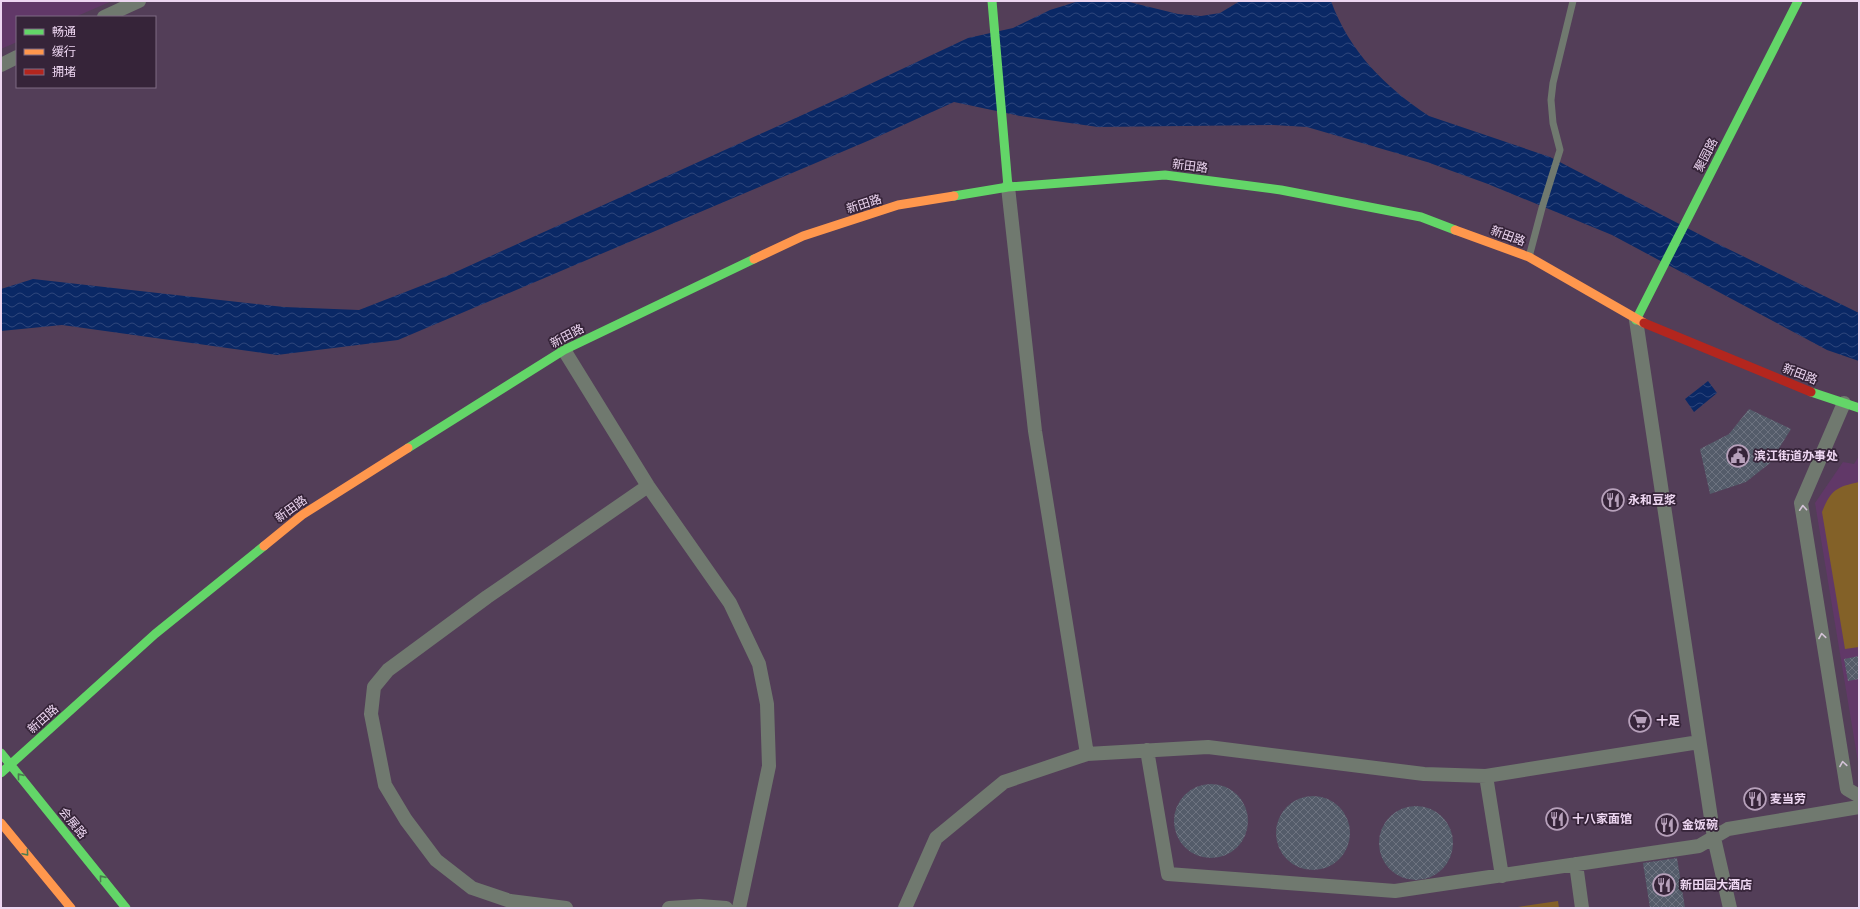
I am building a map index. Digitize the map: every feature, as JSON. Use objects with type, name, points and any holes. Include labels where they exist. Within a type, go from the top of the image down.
[{"type":"street","points":[[106,16],[138,1]]},
{"type":"street","points":[[992,1],[1008,187],[1035,431],[1087,754]]},
{"type":"street","name":"聚园路","points":[[1636,320],[1798,1]]},
{"type":"street","points":[[1,65],[16,58]]},
{"type":"street","name":"新田路","points":[[1,773],[155,634],[302,515],[564,350],[803,236],[898,205],[1008,187],[1164,175],[1281,190],[1421,217],[1529,257],[1636,320],[1800,388],[1859,408]]},
{"type":"street","points":[[1636,320],[1714,838],[1730,908]]},
{"type":"street","points":[[564,350],[648,486],[730,603],[759,664],[767,704],[769,766],[739,908]]},
{"type":"street","points":[[1844,403],[1801,503],[1847,789],[1859,796]]},
{"type":"street","points":[[566,908],[510,901],[472,888],[436,860],[406,820],[385,785],[371,714],[374,687],[388,670],[487,597],[648,486]]},
{"type":"street","points":[[905,908],[936,838],[1004,782],[1087,754],[1208,747],[1424,774],[1486,776],[1700,742]]},
{"type":"street","points":[[1147,750],[1168,874],[1395,891],[1699,846],[1728,829],[1859,807]]},
{"type":"street","name":"会展路","points":[[1,753],[126,908]]},
{"type":"street","points":[[1486,776],[1502,876]]},
{"type":"street","points":[[1,823],[72,908]]},
{"type":"street","points":[[1576,864],[1582,908]]},
{"type":"street","points":[[669,908],[700,906],[726,908]]},
{"type":"lane","points":[[1529,257],[1542,208],[1559,157],[1560,150],[1553,123],[1551,100],[1553,83],[1572,1]]},
{"type":"shaded area","points":[[1,1],[112,1],[77,16],[16,16],[16,42],[1,49]]},
{"type":"shaded area","points":[[1859,456],[1859,768],[1815,503],[1843,462],[1854,464]]},
{"type":"shaded area","points":[[1859,482],[1859,647],[1845,649],[1822,512],[1828,499],[1835,491]]},
{"type":"shaded area","points":[[1558,901],[1559,908],[1511,908]]},
{"type":"water","points":[[1079,1],[1125,1],[1178,14],[1201,16],[1220,13],[1240,1],[1331,1],[1348,36],[1358,52],[1383,80],[1429,116],[1550,157],[1718,244],[1859,313],[1859,361],[1827,350],[1612,235],[1488,184],[1427,162],[1307,127],[1273,125],[1098,127],[1020,116],[954,102],[877,137],[398,340],[277,355],[62,325],[1,331],[1,289],[33,279],[284,307],[359,310],[449,275],[853,92],[968,38],[1013,28],[1050,10]]},
{"type":"water","points":[[1708,381],[1717,393],[1694,412],[1685,399]]},
{"type":"building","name":"滨江街道办事处","points":[[1749,409],[1791,429],[1770,463],[1746,482],[1710,494],[1700,449],[1729,434]]},
{"type":"building","points":[[1859,656],[1859,679],[1848,681],[1844,659]]},
{"type":"building","points":[[1211,784],[1225,787],[1237,795],[1245,807],[1248,821],[1245,835],[1237,847],[1225,855],[1211,858],[1197,855],[1185,847],[1177,835],[1174,821],[1177,807],[1185,795],[1197,787]]},
{"type":"building","points":[[1313,796],[1327,799],[1339,807],[1347,819],[1350,833],[1347,847],[1339,859],[1327,867],[1313,870],[1299,867],[1287,859],[1279,847],[1276,833],[1279,819],[1287,807],[1299,799]]},
{"type":"building","points":[[1416,806],[1430,809],[1442,817],[1450,829],[1453,843],[1450,857],[1442,869],[1430,877],[1416,880],[1402,877],[1390,869],[1382,857],[1379,843],[1382,829],[1390,817],[1402,809]]},
{"type":"building","name":"新田园大酒店","points":[[1677,858],[1685,908],[1650,908],[1643,863]]},
{"type":"traffic: fast","points":[[992,1],[1008,187]]},
{"type":"traffic: fast","points":[[1636,320],[1798,1]]},
{"type":"traffic: fast","points":[[954,196],[1008,187],[1165,175],[1281,190],[1421,217],[1455,230]]},
{"type":"traffic: fast","points":[[408,448],[564,350],[754,259]]},
{"type":"traffic: fast","points":[[1811,392],[1859,408]]},
{"type":"traffic: fast","points":[[1,773],[155,634],[264,546]]},
{"type":"traffic: fast","points":[[1,753],[126,908]]},
{"type":"traffic: slow","points":[[754,259],[803,236],[898,205],[954,196]]},
{"type":"traffic: slow","points":[[1455,230],[1529,257],[1644,323]]},
{"type":"traffic: slow","points":[[264,546],[302,515],[408,448]]},
{"type":"traffic: slow","points":[[1,823],[71,908]]},
{"type":"traffic: jam","points":[[1644,323],[1811,392]]},
{"type":"place","name":"滨江街道办事处","points":[[1738,456]]},
{"type":"place","name":"永和豆浆","points":[[1613,500]]},
{"type":"place","name":"十足","points":[[1640,721]]},
{"type":"place","name":"麦当劳","points":[[1755,799]]},
{"type":"place","name":"十八家面馆","points":[[1557,819]]},
{"type":"place","name":"金饭碗","points":[[1667,825]]},
{"type":"place","name":"新田园大酒店","points":[[1664,885]]}]
